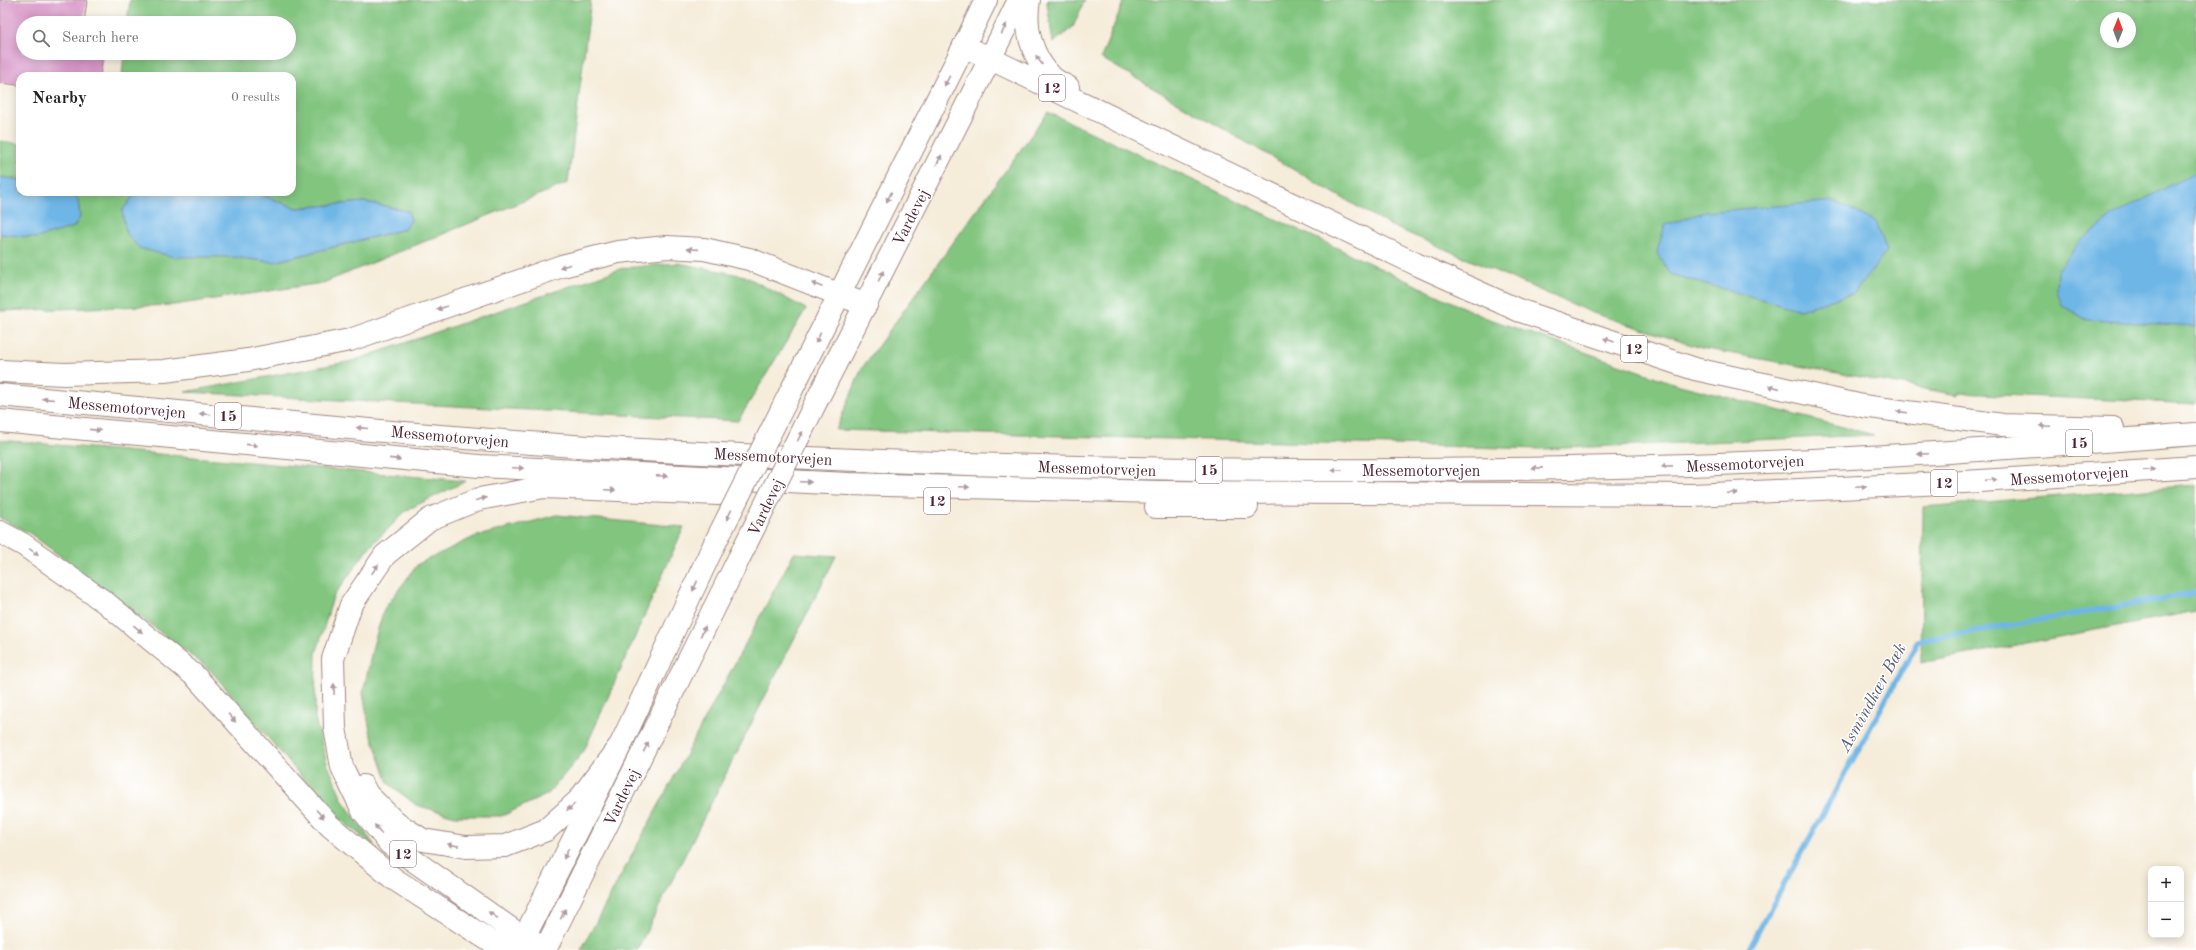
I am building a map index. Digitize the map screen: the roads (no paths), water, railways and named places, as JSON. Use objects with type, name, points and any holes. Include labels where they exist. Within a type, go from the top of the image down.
[{"type":"main road","name":"Vardevej","points":[[521,944],[621,744],[712,551],[986,0]]},
{"type":"main road","name":"Vardevej","points":[[545,949],[818,398],[1019,0]]},
{"type":"main road","points":[[1029,0],[1028,34],[1036,55],[1050,76],[1114,118]]},
{"type":"main road","name":"12","points":[[964,46],[1416,264],[1518,310],[1695,369],[1863,406],[2003,425],[2196,432]]},
{"type":"main road","points":[[0,371],[64,374],[164,371],[248,360],[350,340],[562,266],[618,252],[667,247],[704,249],[749,259],[866,305]]},
{"type":"main road","name":"Messemotorvejen","points":[[0,395],[457,437],[656,451],[913,462],[1184,470],[1432,470],[1690,466],[1962,452],[2196,432]]},
{"type":"main road","name":"Messemotorvejen","points":[[0,421],[451,464],[848,484],[1160,492],[1692,495],[1964,482],[2196,467]]},
{"type":"main road","name":"12","points":[[545,949],[521,944],[390,844],[363,811],[342,767],[335,728],[333,658],[351,605],[385,555],[430,519],[479,498],[544,487],[850,499],[1194,508],[1528,506],[1692,495]]},
{"type":"main road","points":[[0,532],[24,545],[106,603],[195,676],[330,826],[388,874],[504,950]]},
{"type":"main road","points":[[335,728],[348,759],[367,794],[396,823],[423,840],[466,848],[505,846],[546,830],[578,801],[621,744]]},
{"type":"water","points":[[2196,172],[2196,326],[2087,320],[2063,306],[2056,291],[2057,271],[2080,241],[2112,216]]},
{"type":"water","points":[[0,177],[16,179],[16,196],[75,196],[78,199],[80,217],[74,227],[37,238],[0,234]]},
{"type":"water","points":[[133,196],[264,196],[296,208],[365,202],[408,211],[411,220],[405,229],[274,262],[231,257],[174,257],[139,248],[126,233],[122,211]]},
{"type":"water","points":[[1834,201],[1876,222],[1887,251],[1854,293],[1800,310],[1670,274],[1657,252],[1665,225],[1705,212]]},
{"type":"waterway","name":"Asmindkær Bæk","points":[[1748,950],[1918,641],[2196,593]]}]
